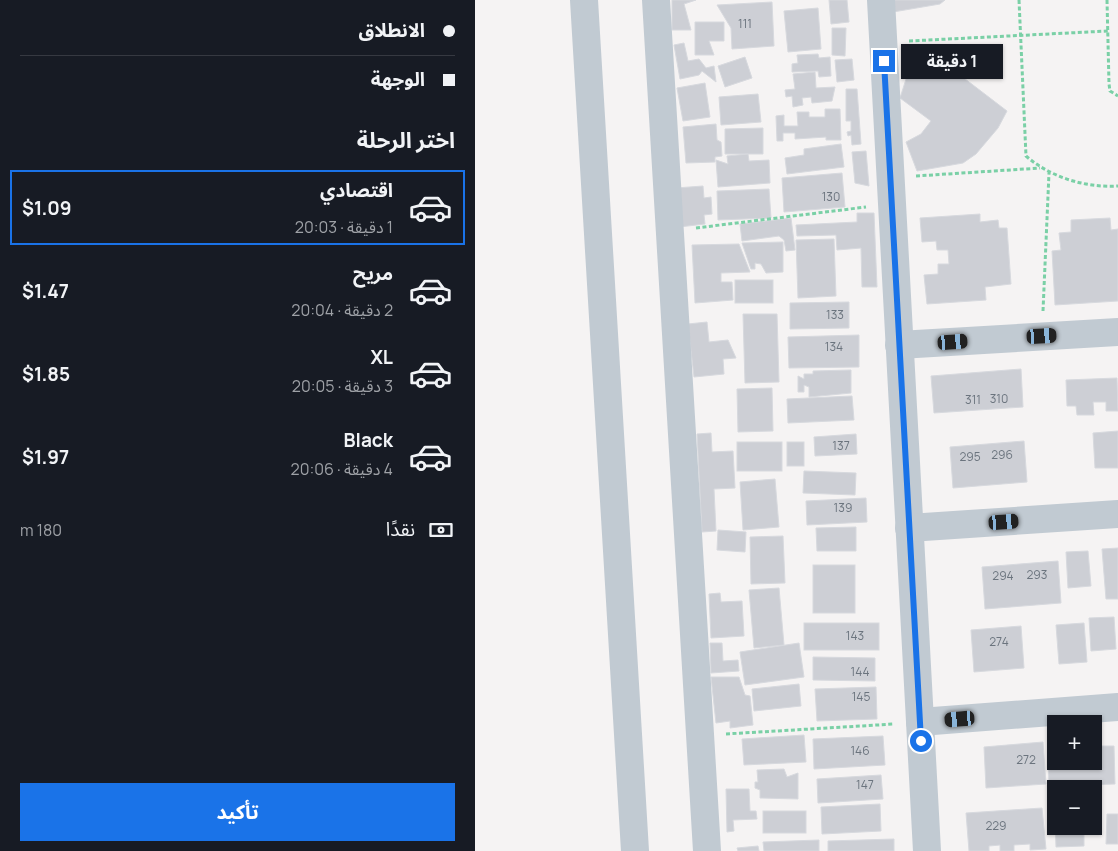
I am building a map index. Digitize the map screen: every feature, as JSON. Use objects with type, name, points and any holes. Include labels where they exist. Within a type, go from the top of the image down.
[{"type":"street","points":[[584,0],[635,851]]},
{"type":"street","points":[[657,0],[707,851]]},
{"type":"street","points":[[881,0],[927,851]]},
{"type":"street","points":[[899,345],[1118,332]]},
{"type":"street","points":[[909,528],[1118,514]]},
{"type":"street","points":[[920,722],[1118,707]]},
{"type":"path","points":[[1019,0],[1026,156],[1039,168],[1078,183],[1118,186]]},
{"type":"path","points":[[1107,0],[1110,92],[1118,96]]},
{"type":"path","points":[[883,42],[1107,31]]},
{"type":"path","points":[[670,231],[892,191],[1039,168]]},
{"type":"path","points":[[1042,336],[1049,173]]},
{"type":"path","points":[[700,735],[920,722]]},
{"type":"building","points":[[672,0],[696,0],[684,4],[691,30],[672,30]]},
{"type":"building","points":[[829,0],[847,0],[849,22],[831,24]]},
{"type":"building","points":[[888,0],[945,0],[940,4],[893,12]]},
{"type":"building","points":[[772,2],[774,46],[732,49],[731,28],[717,5]]},
{"type":"building","points":[[818,8],[821,49],[788,52],[784,11]]},
{"type":"building","points":[[695,22],[724,22],[724,41],[709,41],[714,55],[695,55]]},
{"type":"building","points":[[832,28],[846,28],[845,56],[832,55]]},
{"type":"building","points":[[684,43],[688,61],[699,59],[706,68],[714,66],[716,82],[702,71],[699,75],[680,79],[674,45]]},
{"type":"building","points":[[818,54],[819,58],[830,57],[831,76],[819,77],[818,71],[792,72],[792,64],[798,63],[797,55]]},
{"type":"building","points":[[745,57],[752,78],[725,87],[718,66]]},
{"type":"building","points":[[852,59],[854,80],[837,82],[835,60]]},
{"type":"building","points":[[815,72],[816,88],[835,87],[832,101],[812,103],[811,97],[802,98],[803,105],[793,107],[792,96],[786,97],[785,90],[795,89],[793,74]]},
{"type":"building","points":[[956,72],[1007,111],[998,128],[976,154],[963,163],[917,171],[906,142],[921,134],[931,121],[900,98],[907,76]]},
{"type":"building","points":[[705,83],[710,117],[683,121],[677,88]]},
{"type":"building","points":[[846,89],[857,89],[861,144],[852,145],[851,135],[848,136],[847,132],[851,131],[851,121],[846,121]]},
{"type":"building","points":[[758,94],[761,122],[721,125],[719,97]]},
{"type":"building","points":[[825,109],[840,109],[841,140],[826,140],[826,137],[795,139],[795,133],[783,133],[783,141],[777,141],[776,116],[784,115],[784,126],[798,126],[797,112],[809,112],[809,117],[825,117]]},
{"type":"building","points":[[716,124],[717,140],[721,142],[722,156],[715,157],[715,162],[686,163],[683,127]]},
{"type":"building","points":[[763,128],[763,154],[725,154],[725,129]]},
{"type":"building","points":[[841,144],[844,167],[787,174],[785,158],[804,155],[804,149]]},
{"type":"building","points":[[866,151],[869,186],[855,183],[852,152]]},
{"type":"building","points":[[748,154],[749,161],[769,160],[770,183],[718,187],[716,160],[728,164],[727,156]]},
{"type":"building","points":[[842,173],[845,207],[784,212],[782,178]]},
{"type":"building","points":[[703,186],[704,198],[711,197],[712,214],[704,215],[705,224],[679,227],[676,188]]},
{"type":"building","points":[[769,189],[771,218],[718,220],[717,191]]},
{"type":"building","points":[[857,213],[874,213],[877,287],[862,287],[861,248],[837,250],[836,235],[797,236],[796,225],[857,222]]},
{"type":"building","points":[[980,214],[980,222],[998,220],[999,228],[1007,228],[1011,284],[985,287],[986,300],[927,304],[924,275],[938,274],[938,264],[949,264],[948,250],[937,250],[936,241],[922,242],[920,218]]},
{"type":"building","points":[[791,218],[795,250],[786,251],[784,240],[779,236],[742,241],[740,224]]},
{"type":"building","points":[[1110,218],[1111,230],[1118,229],[1118,301],[1055,305],[1052,251],[1061,250],[1059,233],[1071,232],[1071,220]]},
{"type":"building","points":[[834,239],[836,296],[798,298],[796,240]]},
{"type":"building","points":[[783,242],[783,272],[766,273],[761,264],[755,263],[755,269],[751,269],[742,243]]},
{"type":"building","points":[[739,244],[750,272],[721,273],[721,282],[732,282],[733,300],[695,303],[692,245]]},
{"type":"building","points":[[735,280],[773,280],[773,303],[735,303]]},
{"type":"building","points":[[849,302],[849,328],[790,329],[790,303]]},
{"type":"building","points":[[743,314],[777,314],[779,382],[745,383]]},
{"type":"building","points":[[707,322],[709,342],[728,340],[736,358],[723,359],[724,374],[694,377],[688,324]]},
{"type":"building","points":[[859,335],[859,367],[789,368],[788,337]]},
{"type":"building","points":[[1021,369],[1023,407],[934,413],[931,376]]},
{"type":"building","points":[[851,370],[851,393],[809,397],[809,387],[804,385],[804,392],[798,392],[798,376],[804,379],[804,374],[813,374],[813,371]]},
{"type":"building","points":[[1117,378],[1118,411],[1106,411],[1106,402],[1093,402],[1094,415],[1077,415],[1076,406],[1067,406],[1066,380]]},
{"type":"building","points":[[772,388],[773,431],[738,432],[737,389]]},
{"type":"building","points":[[852,396],[854,420],[788,423],[787,399]]},
{"type":"building","points":[[1118,431],[1118,468],[1095,468],[1093,433]]},
{"type":"building","points":[[711,433],[712,452],[733,451],[735,488],[714,489],[716,531],[702,532],[697,434]]},
{"type":"building","points":[[856,434],[857,454],[815,456],[814,437]]},
{"type":"building","points":[[1024,441],[1027,482],[953,488],[950,447]]},
{"type":"building","points":[[737,442],[782,442],[782,471],[737,471]]},
{"type":"building","points":[[787,442],[804,442],[804,466],[787,466]]},
{"type":"building","points":[[804,471],[856,473],[855,495],[803,493]]},
{"type":"building","points":[[775,479],[779,527],[743,530],[740,482]]},
{"type":"building","points":[[866,498],[867,522],[807,525],[806,501]]},
{"type":"building","points":[[856,527],[856,551],[817,551],[816,528]]},
{"type":"building","points":[[718,530],[746,532],[745,552],[717,550]]},
{"type":"building","points":[[783,536],[785,583],[751,584],[750,537]]},
{"type":"building","points":[[1118,548],[1118,599],[1106,599],[1102,549]]},
{"type":"building","points":[[1088,551],[1091,586],[1068,588],[1066,552]]},
{"type":"building","points":[[1058,561],[1061,603],[985,609],[982,567]]},
{"type":"building","points":[[813,565],[855,565],[855,613],[813,613]]},
{"type":"building","points":[[779,588],[784,645],[754,648],[749,590]]},
{"type":"building","points":[[720,593],[721,602],[742,601],[744,636],[711,638],[709,594]]},
{"type":"building","points":[[1114,617],[1116,649],[1091,651],[1089,618]]},
{"type":"building","points":[[804,623],[879,623],[879,650],[804,650]]},
{"type":"building","points":[[1084,623],[1087,662],[1059,664],[1056,625]]},
{"type":"building","points":[[1021,626],[1024,668],[974,672],[971,630]]},
{"type":"building","points":[[710,643],[722,643],[723,661],[738,660],[739,671],[711,673]]},
{"type":"building","points":[[799,643],[804,677],[745,685],[740,652]]},
{"type":"building","points":[[813,657],[875,658],[875,681],[813,680]]},
{"type":"building","points":[[711,677],[739,677],[745,695],[750,696],[753,725],[730,728],[730,721],[716,723]]},
{"type":"building","points":[[799,684],[801,706],[754,711],[752,689]]},
{"type":"building","points":[[876,687],[877,719],[817,721],[815,689]]},
{"type":"building","points":[[804,735],[806,762],[744,765],[742,739]]},
{"type":"building","points":[[883,736],[885,765],[814,769],[813,739]]},
{"type":"building","points":[[1043,742],[1046,784],[986,788],[984,747]]},
{"type":"building","points":[[1102,746],[1114,746],[1115,784],[1102,784],[1102,780],[1049,780],[1049,770],[1102,770]]},
{"type":"building","points":[[784,769],[787,777],[798,773],[798,799],[760,798],[760,790],[755,788],[755,782],[758,782],[757,770]]},
{"type":"building","points":[[881,775],[883,799],[818,803],[817,779]]},
{"type":"building","points":[[726,789],[749,789],[750,811],[756,811],[757,819],[733,820],[734,831],[727,832]]},
{"type":"building","points":[[880,804],[881,831],[822,834],[821,807]]},
{"type":"building","points":[[1042,808],[1046,849],[1030,850],[1030,844],[1014,845],[1014,851],[1000,851],[1000,845],[989,846],[989,851],[969,851],[966,813]]},
{"type":"building","points":[[763,811],[806,811],[806,833],[763,833]]},
{"type":"building","points":[[1107,814],[1118,814],[1118,844],[1106,844]]},
{"type":"building","points":[[1056,835],[1084,835],[1084,846],[1056,847]]},
{"type":"building","points":[[894,839],[894,851],[828,851],[828,841]]},
{"type":"building","points":[[819,840],[819,851],[764,851],[763,842]]},
{"type":"building","points":[[758,846],[759,851],[738,851],[737,848]]},
{"type":"route","points":[[884,61],[921,741]]}]
